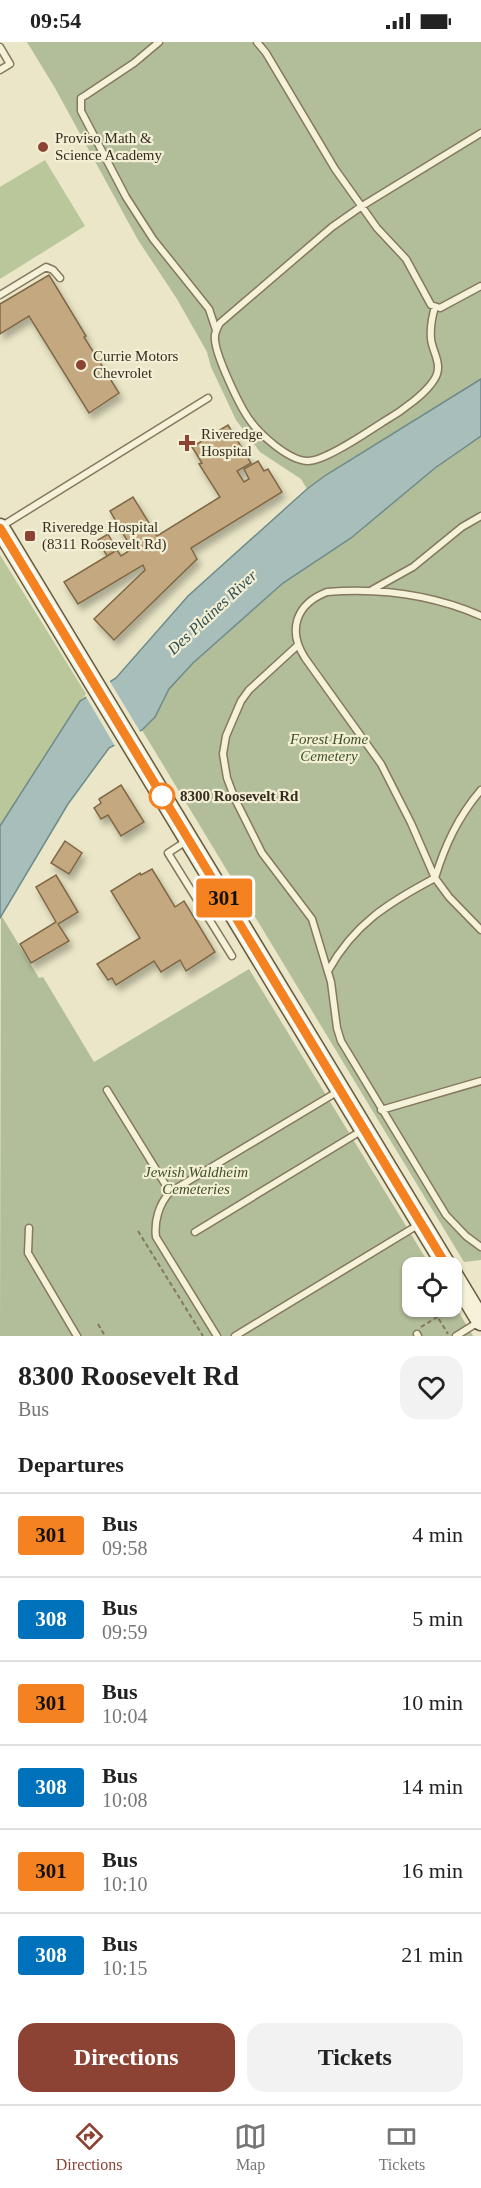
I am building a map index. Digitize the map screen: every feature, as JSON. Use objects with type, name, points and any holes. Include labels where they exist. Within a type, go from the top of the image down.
[{"type":"main road","points":[[3,536],[441,1257]]},
{"type":"main road","points":[[462,1289],[479,1316]]},
{"type":"lane","points":[[159,42],[134,63],[81,98],[81,111],[126,197],[153,239],[209,309],[216,330],[216,346],[238,399],[249,420],[264,436],[298,460],[309,462],[323,458],[389,419],[430,386],[438,369],[431,340],[435,307]]},
{"type":"lane","points":[[257,42],[266,53],[316,140],[377,228],[406,259],[428,301],[435,307]]},
{"type":"lane","points":[[0,70],[10,64],[1,50]]},
{"type":"lane","points":[[216,330],[220,323],[299,254],[362,206],[481,133]]},
{"type":"lane","points":[[0,295],[46,267],[53,270],[60,278]]},
{"type":"lane","points":[[435,307],[446,305],[481,286]]},
{"type":"lane","points":[[3,536],[208,398]]},
{"type":"lane","points":[[368,592],[413,567],[462,527],[481,516]]},
{"type":"lane","points":[[481,616],[446,603],[395,593],[327,592],[310,601],[296,622],[297,646],[381,764],[411,823],[435,878],[463,913],[481,930]]},
{"type":"lane","points":[[297,646],[249,690],[241,701],[226,736],[224,765],[235,799],[262,853],[312,919],[328,972],[341,1041],[446,1215],[466,1236],[481,1247]]},
{"type":"lane","points":[[328,972],[344,945],[366,921],[396,899],[435,878],[453,831],[481,790]]},
{"type":"lane","points":[[188,839],[168,853],[232,956]]},
{"type":"lane","points":[[381,1110],[481,1081]]},
{"type":"lane","points":[[107,1090],[170,1192]]},
{"type":"lane","points":[[217,1336],[156,1237],[158,1215],[164,1199],[170,1192],[340,1090]]},
{"type":"lane","points":[[195,1232],[364,1129]]},
{"type":"lane","points":[[235,1336],[421,1223]]},
{"type":"lane","points":[[29,1228],[28,1253],[76,1336]]},
{"type":"lane","points":[[456,1336],[479,1316]]},
{"type":"path","points":[[138,1231],[203,1336]]},
{"type":"path","points":[[418,1335],[420,1328],[438,1317],[449,1336]]},
{"type":"path","points":[[98,1324],[105,1336]]},
{"type":"green space","points":[[27,42],[481,42],[481,379],[307,489],[301,479],[260,452],[236,420],[211,367],[207,352],[177,299],[138,240],[55,88]]},
{"type":"green space","points":[[45,160],[85,226],[0,279],[0,187]]},
{"type":"green space","name":"Forest Home Cemetery","points":[[481,436],[481,1260],[464,1262],[142,730],[155,717],[169,689],[193,663],[283,583],[351,538],[435,468]]},
{"type":"green space","points":[[0,555],[86,694],[0,826]]},
{"type":"green space","name":"Jewish Waldheim Cemeteries","points":[[1,915],[39,978],[43,977],[94,1062],[249,969],[425,1257],[402,1257],[402,1317],[462,1317],[473,1336],[0,1336]]},
{"type":"water","name":"Des Plaines River","points":[[481,379],[481,436],[435,468],[351,538],[283,583],[193,663],[169,689],[155,717],[142,730],[109,748],[68,804],[0,918],[0,826],[80,701],[116,678],[188,596],[307,489]]},
{"type":"pier","points":[[109,680],[141,733],[116,748],[85,695]]},
{"type":"building","name":"Currie Motors Chevrolet","points":[[49,275],[119,393],[89,413],[29,316],[0,334],[0,304]]},
{"type":"building","points":[[228,425],[251,463],[237,471],[244,482],[249,479],[244,469],[258,461],[264,471],[268,469],[282,492],[191,548],[197,559],[114,640],[94,619],[145,570],[143,565],[78,604],[64,582],[117,550],[121,556],[132,549],[110,511],[133,497],[157,536],[220,497],[199,464],[202,463],[192,447]]},
{"type":"building","points":[[108,534],[117,550],[107,556],[98,540]]},
{"type":"building","points":[[121,785],[144,822],[121,836],[108,815],[101,819],[94,808],[101,803],[99,799]]},
{"type":"building","points":[[65,841],[82,853],[69,874],[51,863]]},
{"type":"building","points":[[152,869],[175,907],[184,901],[215,952],[186,971],[180,960],[161,972],[154,961],[116,985],[112,978],[108,980],[97,964],[140,938],[111,891],[140,873],[141,875]]},
{"type":"building","points":[[56,875],[78,912],[58,924],[69,941],[31,963],[20,944],[56,922],[36,887]]},
{"type":"bus line","name":"301","points":[[0,528],[441,1257]]},
{"type":"place","name":"Proviso Math & Science Academy","points":[[43,147]]},
{"type":"place","name":"Currie Motors Chevrolet","points":[[81,365]]},
{"type":"place","name":"Riveredge Hospital","points":[[187,443]]},
{"type":"place","name":"Riveredge Hospital (8311 Roosevelt Rd)","points":[[30,536]]},
{"type":"place","name":"8300 Roosevelt Rd","points":[[162,796]]}]
